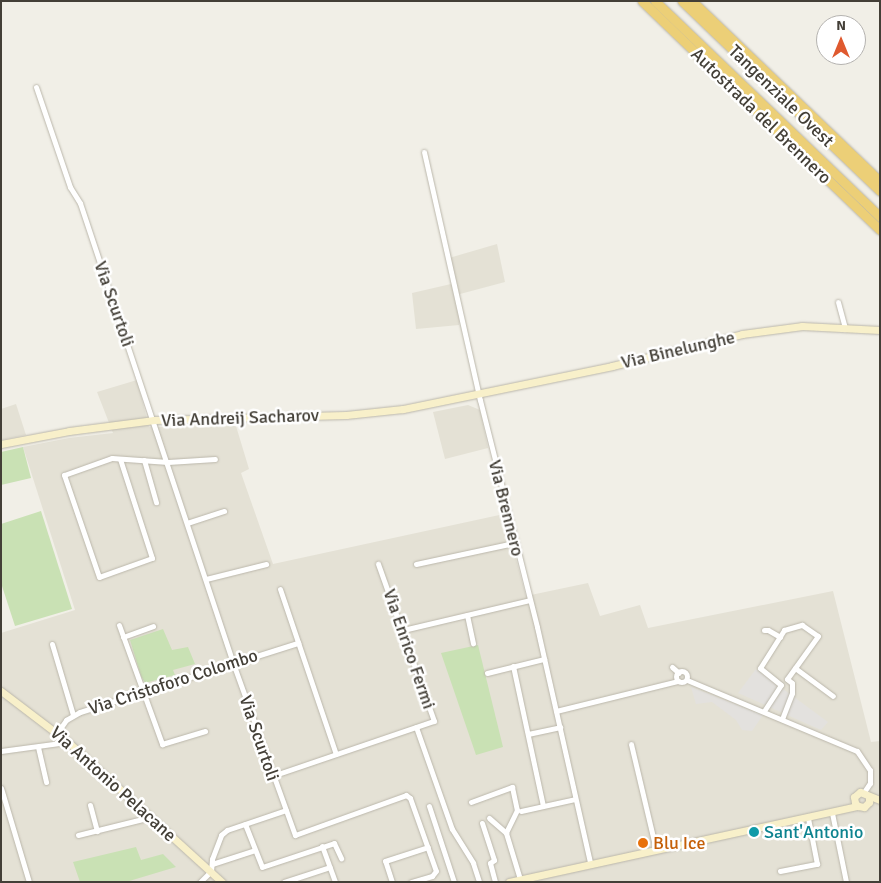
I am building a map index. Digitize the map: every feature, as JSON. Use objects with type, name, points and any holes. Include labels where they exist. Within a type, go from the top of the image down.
[{"type":"highway","name":"Autostrada del Brennero","points":[[642,1],[880,230]]},
{"type":"highway","name":"Autostrada del Brennero","points":[[655,1],[880,217]]},
{"type":"highway","name":"Tangenziale Ovest","points":[[682,1],[880,191]]},
{"type":"highway","name":"Tangenziale Ovest","points":[[692,1],[880,181]]},
{"type":"street","name":"Via Scurtoli","points":[[36,87],[70,187],[80,203],[168,462],[233,663],[294,835],[403,794],[410,798],[428,847]]},
{"type":"street","name":"Via Brennero","points":[[424,152],[478,394],[514,543],[530,600],[590,863]]},
{"type":"street","points":[[838,302],[845,329]]},
{"type":"street","name":"Via Binelunghe","points":[[478,394],[612,366],[742,334],[802,326],[880,330]]},
{"type":"street","name":"Via Andreij Sacharov","points":[[1,444],[69,431],[154,420],[346,414],[403,409],[478,394]]},
{"type":"street","points":[[120,459],[152,558],[99,577],[64,475],[112,458],[168,462],[215,459]]},
{"type":"street","points":[[144,460],[156,502]]},
{"type":"street","points":[[188,523],[224,512]]},
{"type":"street","points":[[416,564],[514,543]]},
{"type":"street","points":[[206,579],[266,564]]},
{"type":"street","name":"Via Enrico Fermi","points":[[272,776],[434,721],[378,564]]},
{"type":"street","points":[[280,589],[336,754]]},
{"type":"street","points":[[403,630],[530,600]]},
{"type":"street","points":[[466,615],[473,643]]},
{"type":"street","points":[[119,625],[162,744],[205,731]]},
{"type":"street","points":[[764,712],[818,636],[802,625],[784,630],[760,668],[782,685]]},
{"type":"street","points":[[123,637],[153,626]]},
{"type":"street","points":[[764,630],[768,630],[780,637]]},
{"type":"street","name":"Via Cristoforo Colombo","points":[[57,733],[73,715],[298,643]]},
{"type":"street","points":[[52,644],[73,715]]},
{"type":"street","points":[[487,672],[544,659]]},
{"type":"street","points":[[513,666],[543,806]]},
{"type":"street","points":[[672,667],[679,672],[687,674],[687,680]]},
{"type":"street","points":[[795,668],[833,696]]},
{"type":"street","points":[[678,681],[676,678],[679,672]]},
{"type":"street","points":[[782,719],[792,693],[792,683],[787,679]]},
{"type":"street","points":[[556,711],[678,681],[683,683],[687,680]]},
{"type":"street","points":[[687,680],[858,751],[870,770],[866,806]]},
{"type":"street","name":"Via Antonio Pelacane","points":[[1,691],[68,742],[151,818],[211,868],[222,882]]},
{"type":"street","points":[[416,727],[452,830],[473,863],[479,882]]},
{"type":"street","points":[[528,734],[560,727]]},
{"type":"street","points":[[1,751],[68,742]]},
{"type":"street","points":[[631,744],[656,850]]},
{"type":"street","points":[[38,747],[46,782]]},
{"type":"street","points":[[471,802],[512,787],[517,810],[506,833],[515,881],[590,863],[808,818],[834,812],[856,803],[866,806],[880,804]]},
{"type":"street","points":[[1,788],[30,882]]},
{"type":"street","points":[[856,803],[856,794],[880,800]]},
{"type":"street","points":[[521,811],[575,799]]},
{"type":"street","points":[[90,806],[97,831]]},
{"type":"street","points":[[429,806],[454,882]]},
{"type":"street","points":[[200,882],[211,868],[216,844],[221,835],[227,830],[286,810]]},
{"type":"street","points":[[834,812],[846,882]]},
{"type":"street","points":[[78,835],[151,818]]},
{"type":"street","points":[[489,818],[506,833]]},
{"type":"street","points":[[780,871],[817,864],[808,818]]},
{"type":"street","points":[[482,823],[494,860],[490,863],[495,882]]},
{"type":"street","points":[[246,824],[262,867],[334,843],[341,858]]},
{"type":"street","points":[[322,846],[335,882]]},
{"type":"street","points":[[392,882],[385,861],[428,847],[436,871],[432,876],[411,882]]},
{"type":"street","points":[[211,868],[255,850]]},
{"type":"street","points":[[284,882],[330,867]]},
{"type":"shaded area","points":[[497,244],[505,282],[460,294],[459,325],[416,329],[412,293],[451,284],[449,258]]},
{"type":"shaded area","points":[[137,380],[149,427],[236,426],[249,469],[241,473],[273,564],[504,514],[526,596],[588,583],[600,616],[640,605],[648,628],[833,591],[871,742],[880,741],[880,882],[1,882],[1,633],[75,610],[23,447],[69,438],[113,433],[97,392]]},
{"type":"shaded area","points":[[16,404],[26,435],[1,440],[1,409]]},
{"type":"shaded area","points":[[468,405],[480,410],[488,448],[445,459],[433,412]]},
{"type":"shaded area","points":[[756,669],[828,722],[821,730],[738,693]]},
{"type":"shaded area","points":[[691,687],[763,715],[752,731],[742,730],[736,720],[712,702],[696,704]]},
{"type":"green space","points":[[23,447],[31,478],[1,485],[1,452]]},
{"type":"green space","points":[[41,511],[72,609],[15,626],[1,583],[1,524]]},
{"type":"green space","points":[[163,629],[172,650],[188,647],[195,664],[173,670],[175,675],[145,683],[130,640]]},
{"type":"green space","points":[[478,645],[503,747],[476,755],[441,653]]},
{"type":"green space","points":[[136,847],[141,860],[163,854],[176,867],[126,882],[80,882],[73,862]]},
{"type":"place","name":"Sant'Antonio","points":[[754,832]]},
{"type":"place","name":"Blu Ice","points":[[643,843]]}]
